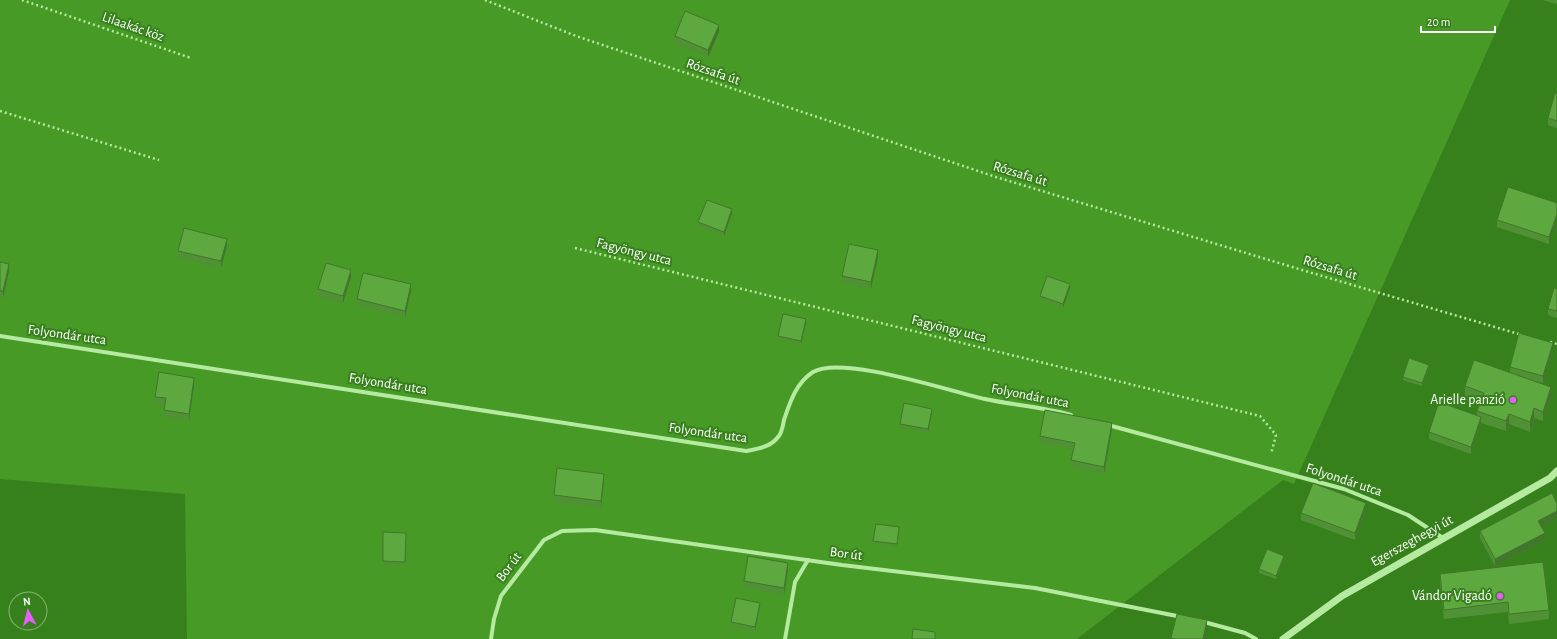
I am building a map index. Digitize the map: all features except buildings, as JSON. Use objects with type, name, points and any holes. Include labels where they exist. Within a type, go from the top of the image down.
[{"type":"street","name":"Folyondár utca","points":[[0,336],[746,451],[762,449],[778,437],[790,402],[800,383],[814,372],[835,367],[866,370],[986,399],[1050,409],[1073,415]]},
{"type":"street","name":"Folyondár utca","points":[[1103,424],[1344,489],[1408,514],[1443,538]]},
{"type":"street","name":"Egerszeghegyi út","points":[[1283,639],[1342,596],[1550,478],[1557,471]]},
{"type":"street","name":"Bor út","points":[[491,639],[494,618],[501,596],[544,540],[562,531],[595,530],[808,560],[1035,588],[1184,618]]},
{"type":"street","points":[[784,639],[795,582],[808,560]]},
{"type":"street","points":[[1199,621],[1245,633],[1256,639]]},
{"type":"path","name":"Lilaakác köz","points":[[22,0],[191,58]]},
{"type":"path","name":"Rózsafa út","points":[[485,0],[576,36],[996,177],[1302,270],[1527,336]]},
{"type":"path","points":[[0,111],[159,160]]},
{"type":"path","name":"Fagyöngy utca","points":[[575,248],[1260,416],[1276,435],[1268,468]]},
{"type":"path","points":[[1542,340],[1557,344]]},
{"type":"green space","points":[[0,0],[1510,0],[1294,484],[1283,480],[1077,639],[187,639],[185,494],[0,479]]},
{"type":"place","name":"Arielle panzió","points":[[1513,400]]},
{"type":"place","name":"Vándor Vigadó","points":[[1500,596]]}]
